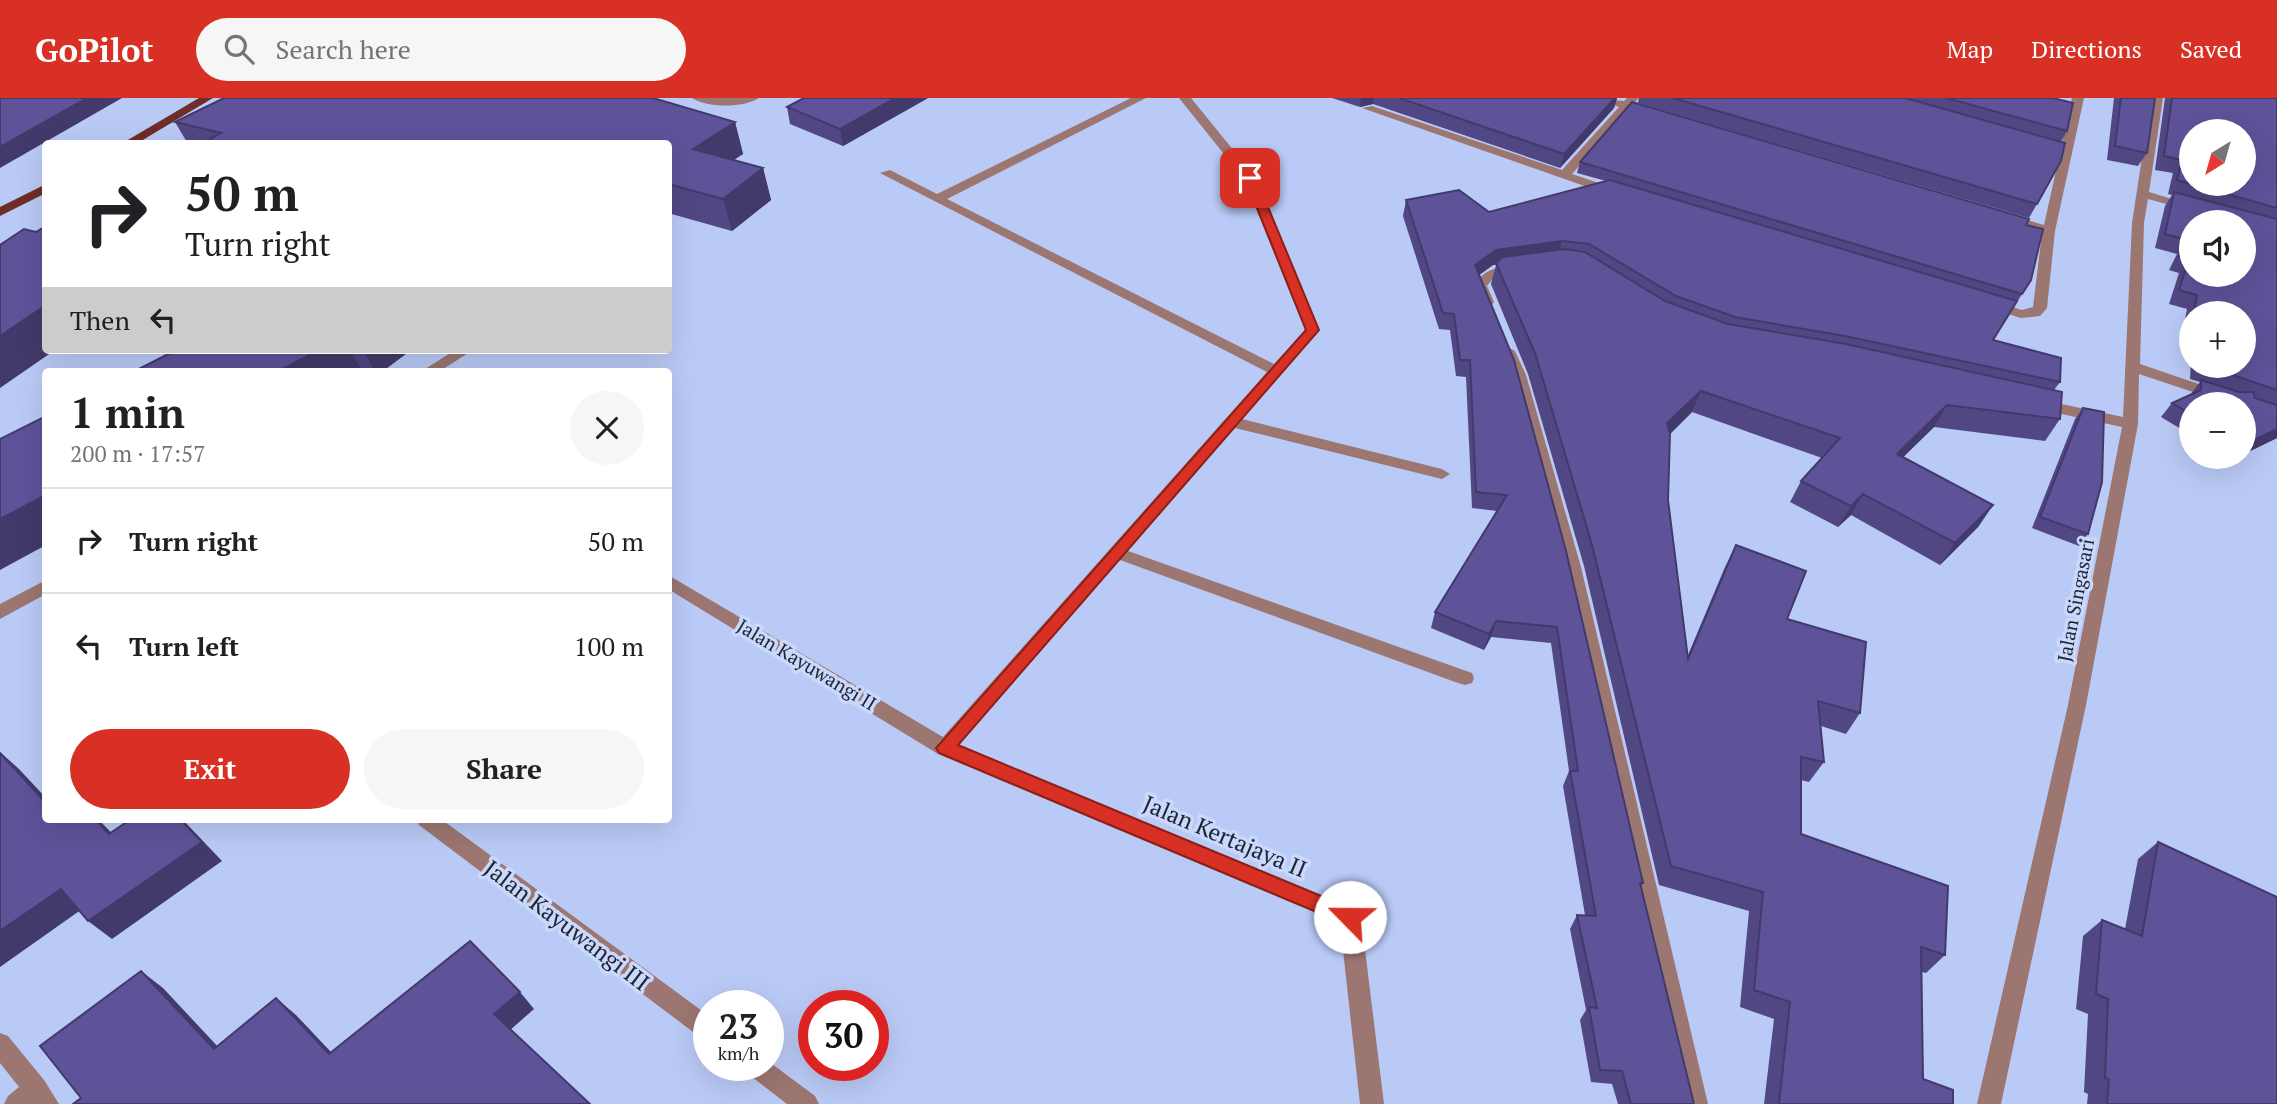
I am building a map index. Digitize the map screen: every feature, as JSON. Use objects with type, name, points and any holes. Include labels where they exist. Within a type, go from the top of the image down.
[{"type":"main road","points":[[134,140],[207,98]]},
{"type":"main road","points":[[0,212],[42,190]]},
{"type":"street","points":[[698,98],[727,102],[753,98]]},
{"type":"street","points":[[937,199],[1140,98]]},
{"type":"street","points":[[945,748],[1312,330],[1250,178],[1185,98]]},
{"type":"street","points":[[1600,98],[1629,102],[1665,117]]},
{"type":"street","points":[[1981,302],[2021,314],[2035,313],[2043,299],[2049,230],[2062,152],[2078,98]]},
{"type":"street","name":"Jalan Singasari","points":[[1989,1104],[2077,705],[2130,424],[2138,223],[2157,98]]},
{"type":"street","points":[[1563,176],[1629,102]]},
{"type":"street","points":[[1368,108],[1627,196]]},
{"type":"street","points":[[886,173],[1276,371]]},
{"type":"street","points":[[2142,194],[2206,210]]},
{"type":"street","points":[[1996,215],[2049,230]]},
{"type":"street","points":[[1532,266],[1493,272],[1481,282],[1519,375],[1572,567],[1696,1104]]},
{"type":"street","points":[[434,368],[459,354]]},
{"type":"street","points":[[2134,367],[2208,392]]},
{"type":"street","points":[[2023,401],[2130,424]]},
{"type":"street","points":[[1232,422],[1442,474]]},
{"type":"street","points":[[1117,554],[1465,678]]},
{"type":"street","name":"Jalan Kayuwangi II","points":[[672,583],[945,748]]},
{"type":"street","points":[[0,612],[42,588]]},
{"type":"street","name":"Jalan Kertajaya II","points":[[945,748],[1350,917],[1372,1104]]},
{"type":"street","name":"Jalan Kayuwangi III","points":[[431,823],[693,1018]]},
{"type":"street","points":[[0,1044],[41,1096],[16,1104]]},
{"type":"street","points":[[776,1081],[807,1104]]},
{"type":"building","points":[[0,98],[87,98],[0,147]]},
{"type":"building","points":[[224,98],[653,98],[735,122],[693,149],[763,168],[723,199],[672,185],[672,140],[209,140],[221,133],[175,122]]},
{"type":"building","points":[[804,98],[895,98],[840,129],[787,107]]},
{"type":"building","points":[[1399,98],[1615,98],[1564,154]]},
{"type":"building","points":[[1673,98],[1905,98],[2065,143],[2061,161],[2037,204]]},
{"type":"building","points":[[1946,98],[2053,98],[2073,103],[2067,131]]},
{"type":"building","points":[[2121,98],[2155,98],[2147,153],[2115,146]]},
{"type":"building","points":[[2172,98],[2277,98],[2277,208],[2234,196],[2256,196],[2256,119],[2179,119],[2179,159],[2164,156]]},
{"type":"building","points":[[1632,102],[2029,219],[2026,225],[2043,229],[2031,280],[2022,294],[1580,162]]},
{"type":"building","points":[[1610,180],[2017,301],[1993,340],[2061,358],[2060,382],[1845,336],[1735,317],[1676,296],[1589,244],[1562,241],[1496,250],[1475,265],[1514,360],[1566,551],[1643,883],[1640,883],[1694,1104],[1631,1104],[1622,1071],[1600,1070],[1589,1007],[1597,1008],[1577,915],[1596,916],[1570,771],[1578,771],[1557,627],[1496,621],[1489,634],[1435,612],[1507,495],[1476,492],[1470,360],[1460,360],[1454,314],[1443,313],[1406,200],[1459,190],[1489,212]]},
{"type":"building","points":[[2174,192],[2179,193],[2179,196],[2189,196],[2243,210],[2179,210],[2179,238],[2165,234]]},
{"type":"building","points":[[2256,213],[2277,219],[2277,390],[2242,378],[2256,378],[2256,301],[2196,301],[2197,295],[2179,290],[2180,287],[2256,287]]},
{"type":"building","points":[[42,228],[42,308],[0,336],[0,245],[24,229],[36,232]]},
{"type":"building","points":[[1564,249],[1585,252],[1665,301],[1728,324],[1846,344],[2062,392],[2060,419],[1947,405],[1897,454],[1993,505],[1955,543],[1863,494],[1851,506],[1801,481],[1840,438],[1701,391],[1667,423],[1670,433],[1668,500],[1688,659],[1736,545],[1806,571],[1787,619],[1866,642],[1860,713],[1818,701],[1824,762],[1801,757],[1801,834],[1948,886],[1945,955],[1921,947],[1923,1079],[1953,1090],[1953,1104],[1779,1104],[1790,1002],[1754,990],[1763,892],[1671,866],[1592,545],[1535,353],[1496,263],[1503,257]]},
{"type":"building","points":[[168,354],[311,354],[285,368],[141,368]]},
{"type":"building","points":[[2201,380],[2239,392],[2197,392],[2201,390]]},
{"type":"building","points":[[2256,398],[2277,405],[2277,429],[2256,439]]},
{"type":"building","points":[[2083,408],[2104,412],[2102,482],[2088,534],[2040,517]]},
{"type":"building","points":[[42,418],[42,497],[0,519],[0,439]]},
{"type":"building","points":[[0,753],[42,799],[42,823],[99,823],[109,834],[125,823],[184,823],[202,842],[88,921],[61,889],[0,931]]},
{"type":"building","points":[[2158,842],[2277,897],[2277,1104],[2107,1104],[2109,1079],[2105,1078],[2108,999],[2096,994],[2102,920],[2142,936]]},
{"type":"building","points":[[470,941],[520,992],[494,1014],[590,1104],[73,1104],[81,1098],[40,1046],[141,971],[214,1049],[276,998],[329,1054]]},
{"type":"route","points":[[1250,178],[1312,330],[945,748],[1350,917]]}]
